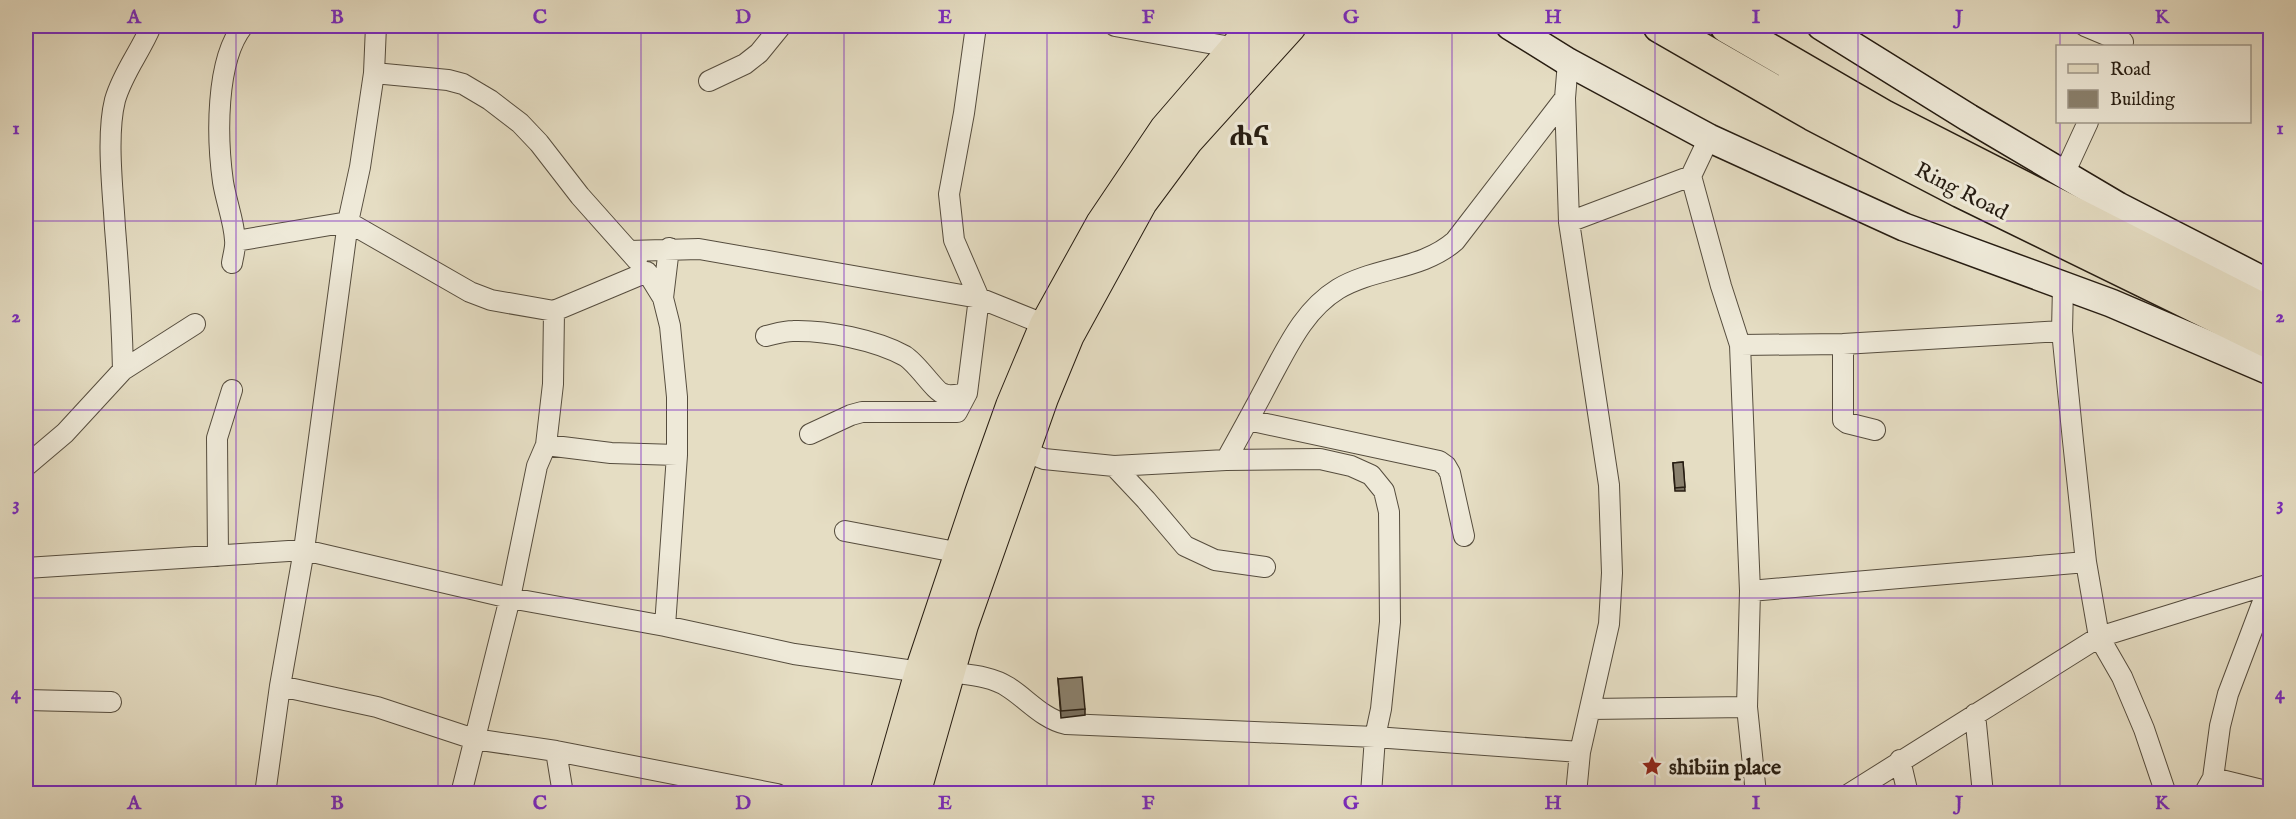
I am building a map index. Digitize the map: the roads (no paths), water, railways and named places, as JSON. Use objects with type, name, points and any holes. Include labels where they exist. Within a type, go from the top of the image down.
[{"type":"highway","name":"Ring Road","points":[[1660,26],[1813,114],[1950,186],[2271,342]]},
{"type":"highway","name":"Ring Road","points":[[1727,26],[1884,117],[2271,314]]},
{"type":"main road","points":[[914,794],[935,672],[961,553],[1023,451],[1068,335],[1141,202],[1187,140],[1290,26]]},
{"type":"main road","points":[[886,794],[935,672],[962,625],[994,496],[1012,406],[1046,325],[1102,224],[1166,129],[1246,37]]},
{"type":"street","points":[[123,370],[121,301],[112,189],[112,122],[115,100],[124,74],[151,26]]},
{"type":"street","points":[[232,263],[236,241],[223,183],[219,146],[219,109],[228,57],[243,26]]},
{"type":"street","points":[[265,794],[280,687],[304,550],[348,222],[360,167],[374,73],[376,26]]},
{"type":"street","points":[[709,81],[752,58],[781,26]]},
{"type":"street","points":[[810,434],[862,412],[957,412],[967,393],[980,298],[954,240],[949,194],[964,113],[976,26]]},
{"type":"street","points":[[1115,26],[1246,37]]},
{"type":"street","points":[[1510,26],[1568,62],[1709,138],[1904,227],[2111,303],[2271,371]]},
{"type":"street","points":[[1821,26],[1969,118],[2118,206],[2271,284]]},
{"type":"street","points":[[2085,26],[2125,38]]},
{"type":"street","points":[[1568,62],[1565,99],[1569,222],[1609,484],[1612,573],[1609,624],[1580,752],[1576,794]]},
{"type":"street","points":[[374,73],[448,80],[463,84],[490,100],[520,123],[647,272],[663,298],[670,326],[677,397],[677,454],[665,626]]},
{"type":"street","points":[[1226,460],[1300,324],[1319,303],[1339,289],[1361,279],[1428,259],[1443,252],[1455,241],[1565,99]]},
{"type":"street","points":[[2064,174],[2088,123]]},
{"type":"street","points":[[1709,138],[1691,176],[1720,286],[1740,345],[1750,591],[1747,707],[1756,794]]},
{"type":"street","points":[[1569,222],[1691,176]]},
{"type":"street","points":[[236,241],[348,222],[470,292],[491,300],[554,311],[647,272]]},
{"type":"street","points":[[628,251],[669,248],[699,249],[980,298],[1046,325]]},
{"type":"street","points":[[663,298],[669,248]]},
{"type":"street","points":[[2063,286],[2062,331],[2086,562],[2099,637],[2127,687],[2166,794]]},
{"type":"street","points":[[461,794],[510,598],[537,466],[546,445],[553,384],[554,311]]},
{"type":"street","points":[[26,466],[65,433],[123,370],[195,324]]},
{"type":"street","points":[[766,336],[790,331],[807,331],[863,340],[905,357],[927,376],[941,394],[949,396],[967,393]]},
{"type":"street","points":[[1740,345],[1843,344],[2062,331]]},
{"type":"street","points":[[1843,344],[1843,420],[1875,430]]},
{"type":"street","points":[[218,556],[217,438],[232,390]]},
{"type":"street","points":[[1248,420],[1439,461],[1450,473],[1464,536]]},
{"type":"street","points":[[546,445],[611,453],[677,454]]},
{"type":"street","points":[[1023,451],[1044,459],[1114,466],[1226,460],[1320,459],[1351,466],[1371,475],[1384,491],[1389,512],[1390,622],[1381,708],[1375,737],[1371,794]]},
{"type":"street","points":[[1114,466],[1185,546],[1215,560],[1265,567]]},
{"type":"street","points":[[845,531],[961,553]]},
{"type":"street","points":[[26,568],[304,550],[510,598],[665,626],[794,654],[988,678],[1006,686],[1054,722],[1066,724],[1375,737],[1580,752]]},
{"type":"street","points":[[1750,591],[2086,562]]},
{"type":"street","points":[[1849,794],[2099,637],[2270,583]]},
{"type":"street","points":[[2270,583],[2228,694],[2208,786],[2271,792]]},
{"type":"street","points":[[280,687],[377,707],[474,739],[556,751],[777,794]]},
{"type":"street","points":[[26,700],[111,702]]},
{"type":"street","points":[[1590,709],[1747,707]]},
{"type":"street","points":[[1975,714],[1983,794]]},
{"type":"street","points":[[556,751],[563,794]]},
{"type":"street","points":[[1900,760],[1908,794]]},
{"type":"place","name":"shibiin place","points":[[1652,766]]},
{"type":"district","name":"ሐና","points":[[1249,135]]}]
